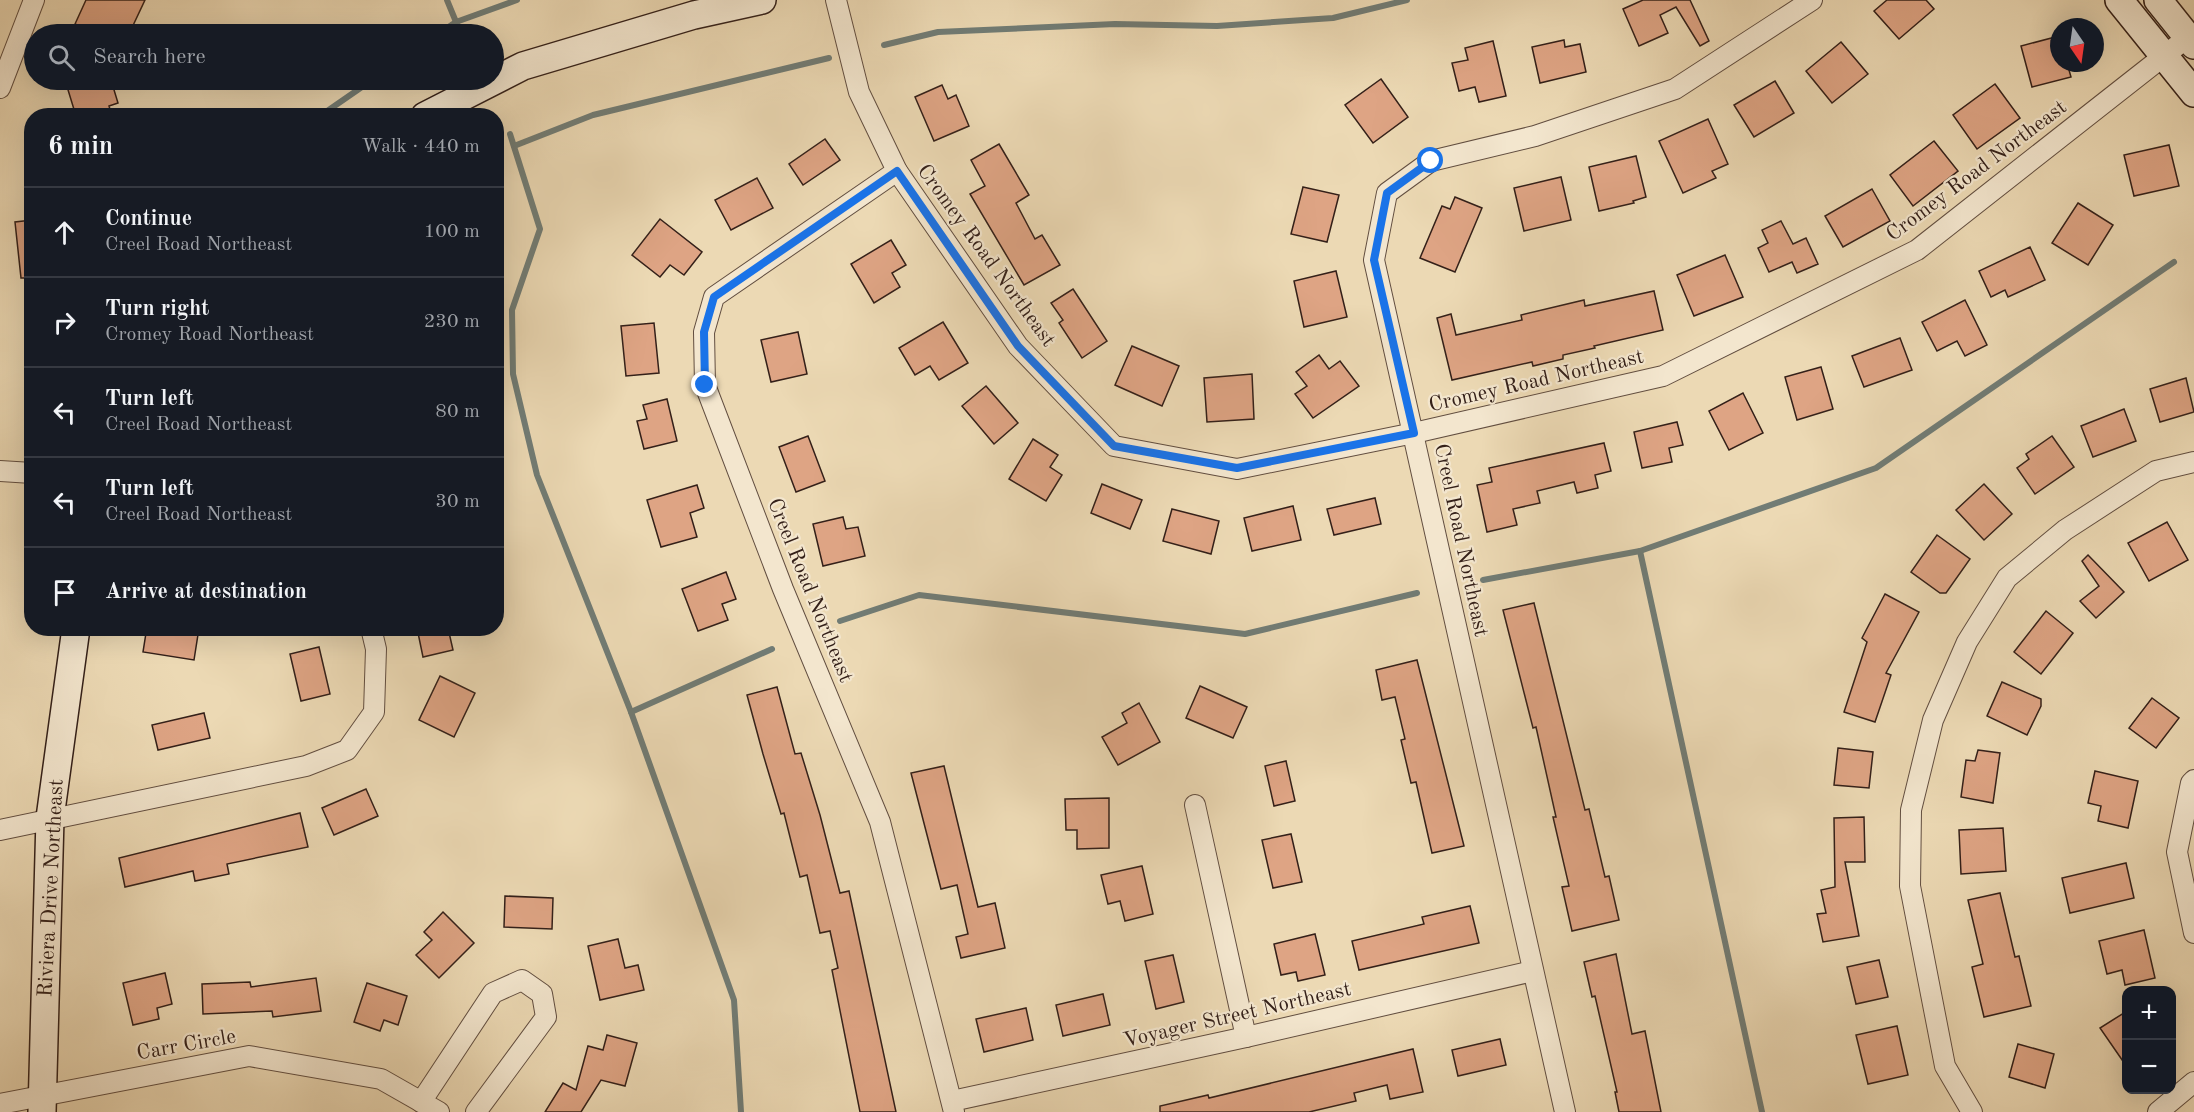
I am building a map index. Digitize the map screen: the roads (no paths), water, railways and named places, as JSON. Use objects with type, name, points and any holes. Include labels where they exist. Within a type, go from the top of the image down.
[{"type":"street","points":[[25,24],[34,0]]},
{"type":"street","points":[[504,76],[523,66],[694,15],[762,0]]},
{"type":"street","name":"Cromey Road Northeast","points":[[836,0],[859,92],[897,171],[1018,346],[1114,446],[1237,468],[1414,433],[1663,376],[1917,250],[2166,56],[2191,41]]},
{"type":"street","name":"Creel Road Northeast","points":[[1565,1112],[1374,260],[1387,193],[1431,161],[1535,136],[1675,89],[1812,0]]},
{"type":"street","points":[[2120,0],[2194,93]]},
{"type":"street","points":[[2158,0],[2191,41]]},
{"type":"street","points":[[0,88],[24,26]]},
{"type":"street","points":[[441,108],[476,90]]},
{"type":"street","name":"Creel Road Northeast","points":[[897,171],[714,297],[704,332],[705,385],[783,589],[880,822],[917,976],[953,1106]]},
{"type":"street","points":[[1972,1112],[1944,1066],[1910,886],[1911,810],[1933,720],[1967,642],[2007,578],[2065,530],[2156,471],[2194,462]]},
{"type":"street","points":[[0,471],[24,472]]},
{"type":"street","name":"Riviera Drive Northeast","points":[[42,1103],[50,818],[75,636]]},
{"type":"street","points":[[0,830],[306,766],[347,750],[374,712],[376,649],[373,636]]},
{"type":"street","points":[[2194,780],[2191,783],[2177,852],[2194,933]]},
{"type":"street","points":[[1195,805],[1246,1037]]},
{"type":"street","name":"Voyager Street Northeast","points":[[953,1106],[1533,971]]},
{"type":"street","points":[[421,1102],[493,993],[522,980],[542,994],[546,1017],[476,1112]]},
{"type":"street","name":"Carr Circle","points":[[0,1104],[42,1103],[249,1056],[381,1079],[439,1112]]},
{"type":"street","points":[[2158,1112],[2194,1082]]},
{"type":"waterway","points":[[447,0],[457,24]]},
{"type":"waterway","points":[[453,24],[517,0]]},
{"type":"waterway","points":[[884,45],[938,32],[1115,24],[1217,26],[1333,18],[1407,0]]},
{"type":"waterway","points":[[514,146],[593,115],[829,58]]},
{"type":"waterway","points":[[332,108],[358,90]]},
{"type":"waterway","points":[[510,134],[540,229],[512,310],[513,374],[537,475],[631,712],[734,1000],[741,1112]]},
{"type":"waterway","points":[[1483,580],[1640,551],[1876,468],[2174,262]]},
{"type":"waterway","points":[[1640,551],[1762,1112]]},
{"type":"waterway","points":[[840,621],[919,595],[1245,634],[1417,593]]},
{"type":"waterway","points":[[631,712],[772,649]]}]
